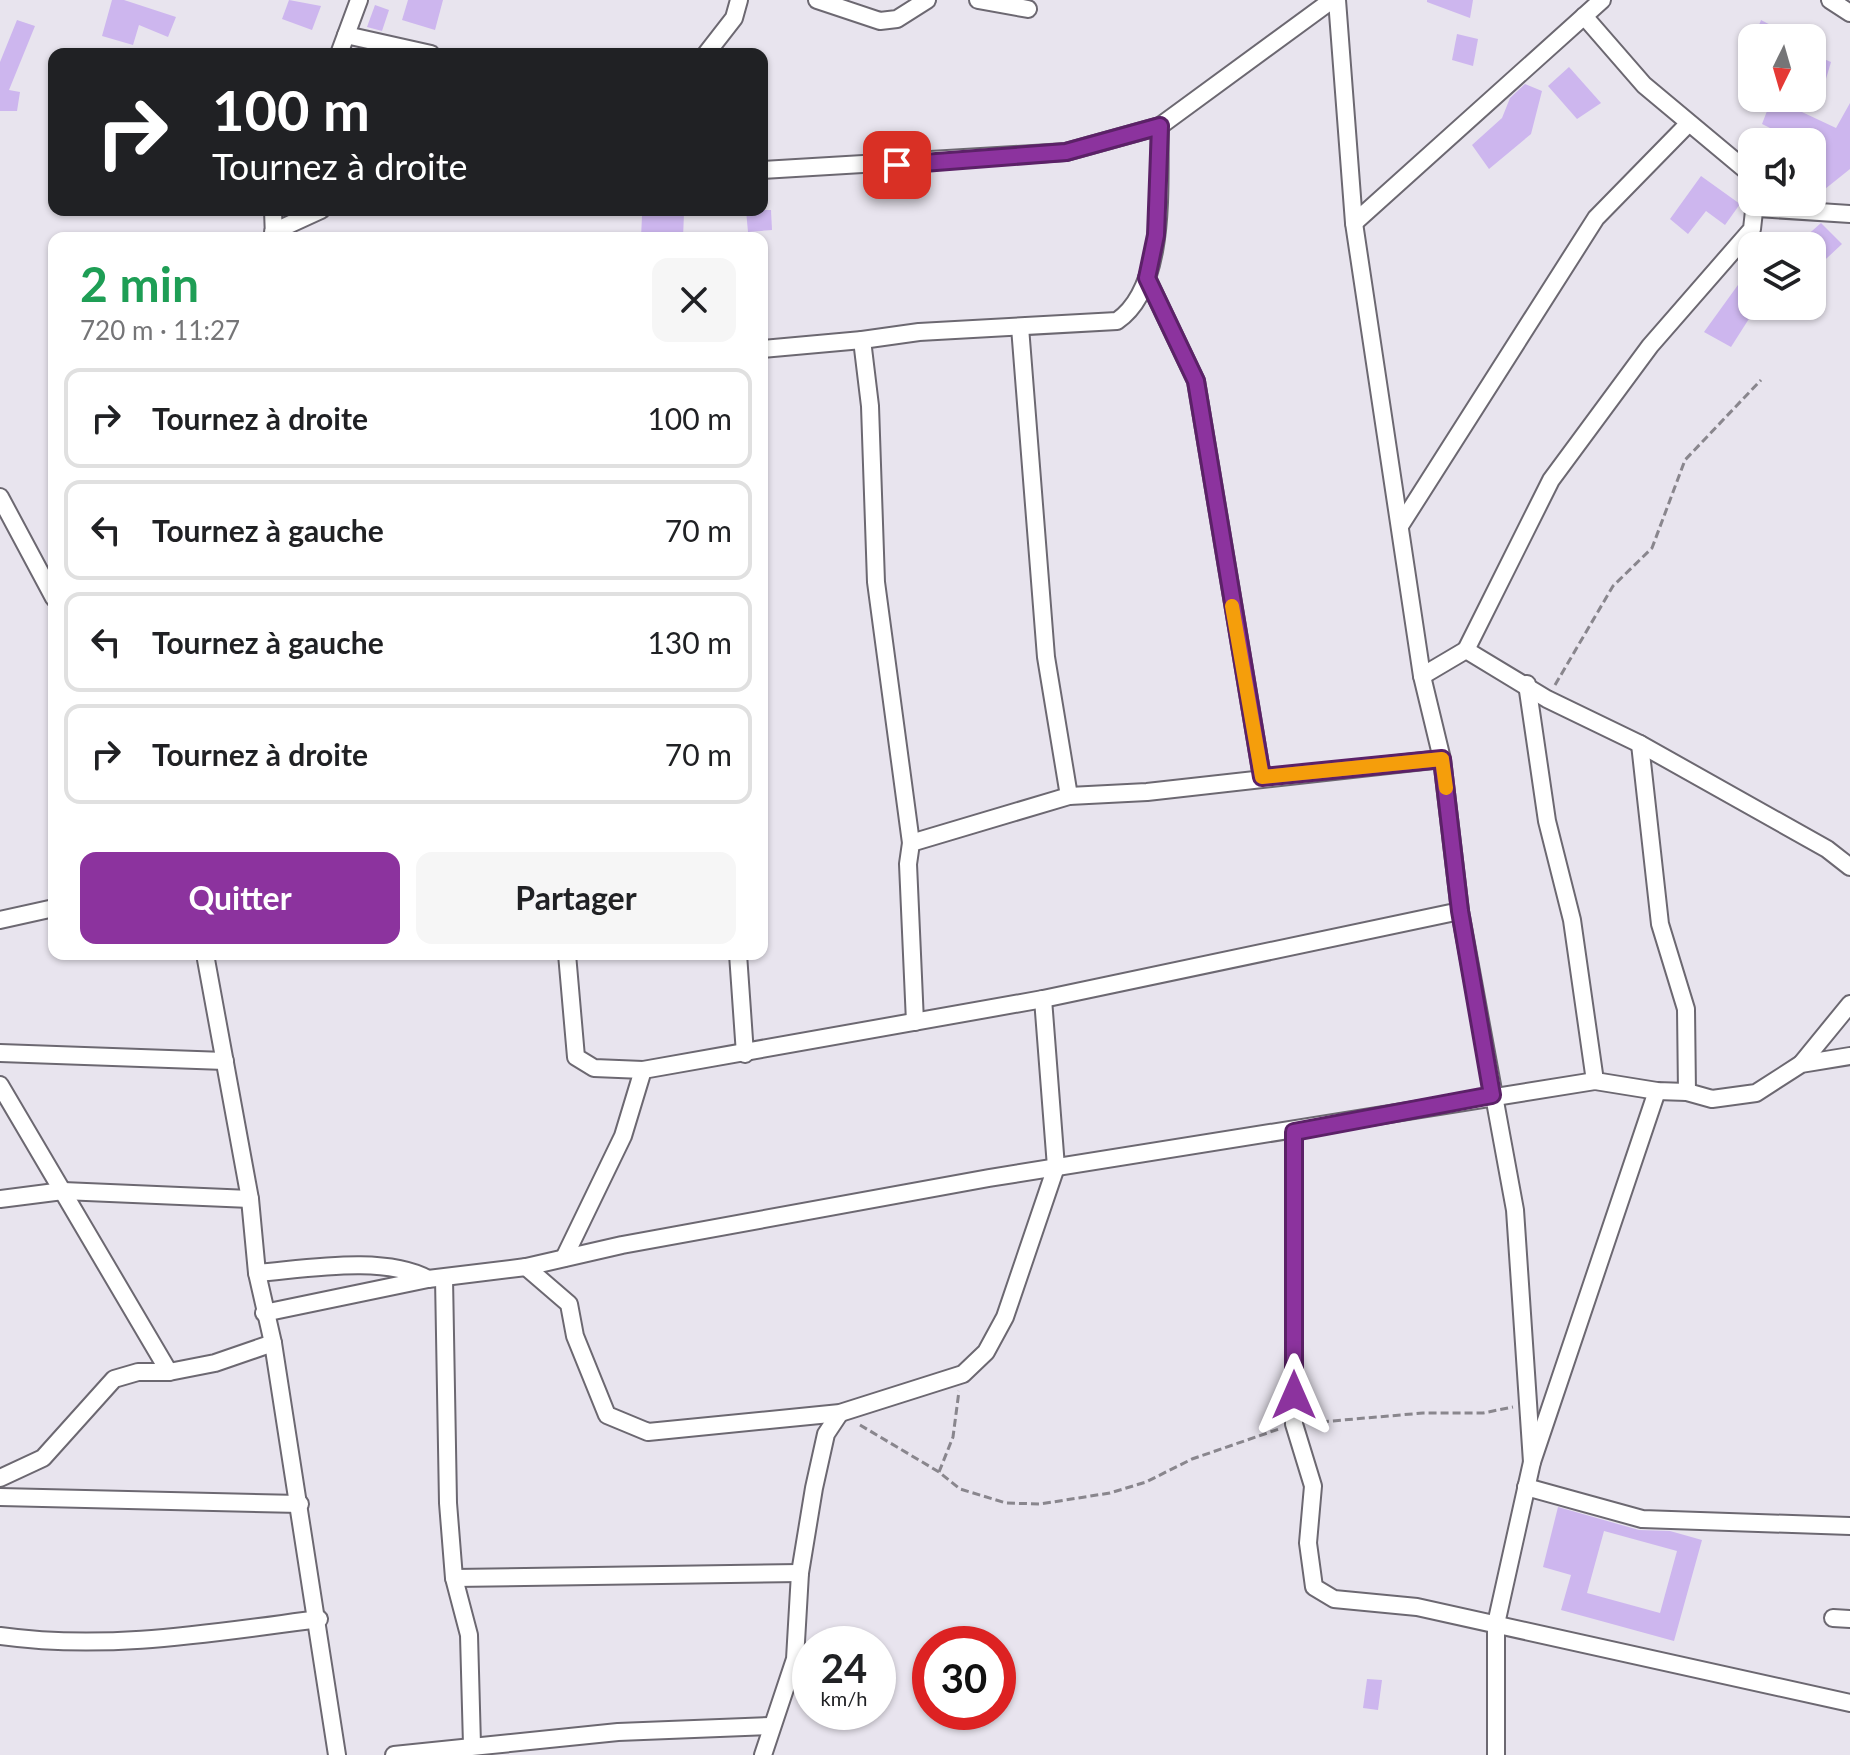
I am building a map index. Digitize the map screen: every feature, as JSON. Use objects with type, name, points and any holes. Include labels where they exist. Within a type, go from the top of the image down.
[{"type":"street","points":[[341,48],[359,0]]},
{"type":"street","points":[[711,48],[734,18],[739,0]]},
{"type":"street","points":[[817,0],[880,21],[897,19],[927,0]]},
{"type":"street","points":[[978,0],[1028,9]]},
{"type":"street","points":[[768,170],[1066,152],[1160,126],[1335,0]]},
{"type":"street","points":[[1335,0],[1354,223],[1422,676],[1442,759],[1460,911],[1515,1210],[1532,1462]]},
{"type":"street","points":[[1354,223],[1602,0]]},
{"type":"street","points":[[1830,0],[1850,13]]},
{"type":"street","points":[[1584,16],[1644,85],[1738,164]]},
{"type":"street","points":[[346,35],[404,48]]},
{"type":"street","points":[[1400,526],[1596,218],[1688,124]]},
{"type":"street","points":[[768,348],[919,332],[1117,321],[1132,310],[1147,278],[1156,235],[1160,126]]},
{"type":"street","points":[[1826,212],[1850,214]]},
{"type":"street","points":[[280,232],[310,216]]},
{"type":"street","points":[[1422,676],[1466,650],[1551,480],[1650,346],[1752,229],[1754,216]]},
{"type":"street","points":[[1147,278],[1196,381],[1262,777]]},
{"type":"street","points":[[1020,327],[1046,657],[1069,796]]},
{"type":"street","points":[[862,340],[870,406],[876,582],[911,843],[908,864],[915,1022]]},
{"type":"street","points":[[0,497],[48,587]]},
{"type":"street","points":[[1466,650],[1527,684],[1547,699],[1640,744],[1827,849],[1850,867]]},
{"type":"street","points":[[1527,684],[1547,821],[1572,920],[1595,1081]]},
{"type":"street","points":[[1640,744],[1660,924],[1686,1009],[1687,1092]]},
{"type":"street","points":[[911,843],[1069,796],[1147,792],[1442,759]]},
{"type":"street","points":[[0,920],[48,909]]},
{"type":"street","points":[[568,960],[576,1057],[594,1068],[643,1070],[1043,999],[1460,911]]},
{"type":"street","points":[[206,960],[250,1199],[257,1273],[273,1343],[300,1504],[337,1755]]},
{"type":"street","points":[[738,960],[745,1054]]},
{"type":"street","points":[[526,1267],[569,1304],[575,1336],[607,1415],[648,1432],[840,1413],[963,1374],[986,1352],[1005,1317],[1056,1167],[1043,999]]},
{"type":"street","points":[[264,1313],[1056,1167],[1294,1132],[1492,1095],[1595,1081],[1657,1091],[1687,1092],[1712,1099],[1756,1093],[1801,1064],[1850,1004]]},
{"type":"street","points":[[0,1053],[225,1061]]},
{"type":"street","points":[[1801,1064],[1850,1056]]},
{"type":"street","points":[[564,1258],[623,1136],[643,1070]]},
{"type":"street","points":[[0,1085],[169,1372]]},
{"type":"street","points":[[1496,1755],[1496,1624],[1532,1462],[1657,1091]]},
{"type":"street","points":[[1294,1132],[1294,1424],[1313,1486],[1308,1543],[1314,1587],[1334,1599],[1417,1607],[1850,1703]]},
{"type":"street","points":[[0,1199],[63,1191],[250,1199]]},
{"type":"street","points":[[257,1273],[346,1267],[409,1268],[436,1279]]},
{"type":"street","points":[[436,1279],[454,1578],[469,1635],[472,1745]]},
{"type":"street","points":[[0,1478],[43,1458],[114,1379],[138,1372],[169,1372],[215,1363],[273,1343]]},
{"type":"street","points":[[763,1755],[795,1659],[800,1573],[826,1434],[840,1413]]},
{"type":"street","points":[[1526,1487],[1642,1519],[1850,1526]]},
{"type":"street","points":[[0,1497],[300,1504]]},
{"type":"street","points":[[454,1578],[800,1573]]},
{"type":"street","points":[[1833,1618],[1850,1619]]},
{"type":"street","points":[[0,1636],[44,1642],[109,1643],[319,1619]]},
{"type":"street","points":[[394,1755],[618,1732],[771,1726]]},
{"type":"path","points":[[1547,699],[1613,586],[1652,548],[1685,460],[1761,380]]},
{"type":"path","points":[[939,1472],[953,1437],[963,1374]]},
{"type":"path","points":[[840,1413],[939,1472],[960,1489],[1006,1503],[1040,1504],[1110,1493],[1146,1482],[1192,1459],[1294,1424],[1423,1413],[1483,1413],[1526,1404]]},
{"type":"building","points":[[112,0],[124,0],[176,17],[168,37],[139,25],[133,45],[102,36]]},
{"type":"building","points":[[289,0],[321,6],[312,30],[282,19]]},
{"type":"building","points":[[408,0],[443,0],[435,30],[402,20]]},
{"type":"building","points":[[1473,0],[1470,18],[1427,2]]},
{"type":"building","points":[[375,5],[389,10],[382,31],[367,27]]},
{"type":"building","points":[[17,20],[35,26],[9,90],[20,92],[17,111],[0,111],[0,62]]},
{"type":"building","points":[[1457,34],[1478,39],[1473,66],[1452,60]]},
{"type":"building","points":[[1826,60],[1831,62],[1826,79]]},
{"type":"building","points":[[1569,67],[1601,103],[1577,119],[1548,86]]},
{"type":"building","points":[[1525,84],[1542,91],[1531,134],[1489,169],[1472,145],[1502,118],[1510,98]]},
{"type":"building","points":[[1850,103],[1850,169],[1826,188],[1826,128],[1770,128],[1762,124],[1767,112],[1802,112],[1836,128]]},
{"type":"building","points":[[1701,176],[1738,203],[1725,225],[1706,211],[1688,234],[1670,219]]},
{"type":"building","points":[[768,210],[771,210],[772,230],[748,232],[747,216],[768,216]]},
{"type":"building","points":[[642,216],[684,216],[683,232],[641,232]]},
{"type":"building","points":[[1821,223],[1842,244],[1826,259],[1826,232],[1811,232]]},
{"type":"building","points":[[1738,285],[1738,320],[1748,320],[1731,347],[1704,332]]},
{"type":"building","points":[[1558,1507],[1639,1530],[1670,1531],[1702,1540],[1674,1641],[1561,1610],[1571,1575],[1543,1567]],"holes":[[[1604,1531],[1677,1551],[1660,1613],[1587,1593]]]},
{"type":"building","points":[[1367,1679],[1382,1680],[1378,1710],[1363,1708]]},
{"type":"slow traffic","points":[[1232,606],[1262,777],[1442,759],[1446,788]]},
{"type":"route","points":[[897,165],[1066,152],[1160,126],[1156,235],[1147,278],[1196,381],[1262,777],[1442,759],[1460,911],[1492,1095],[1294,1132],[1294,1395]]}]
